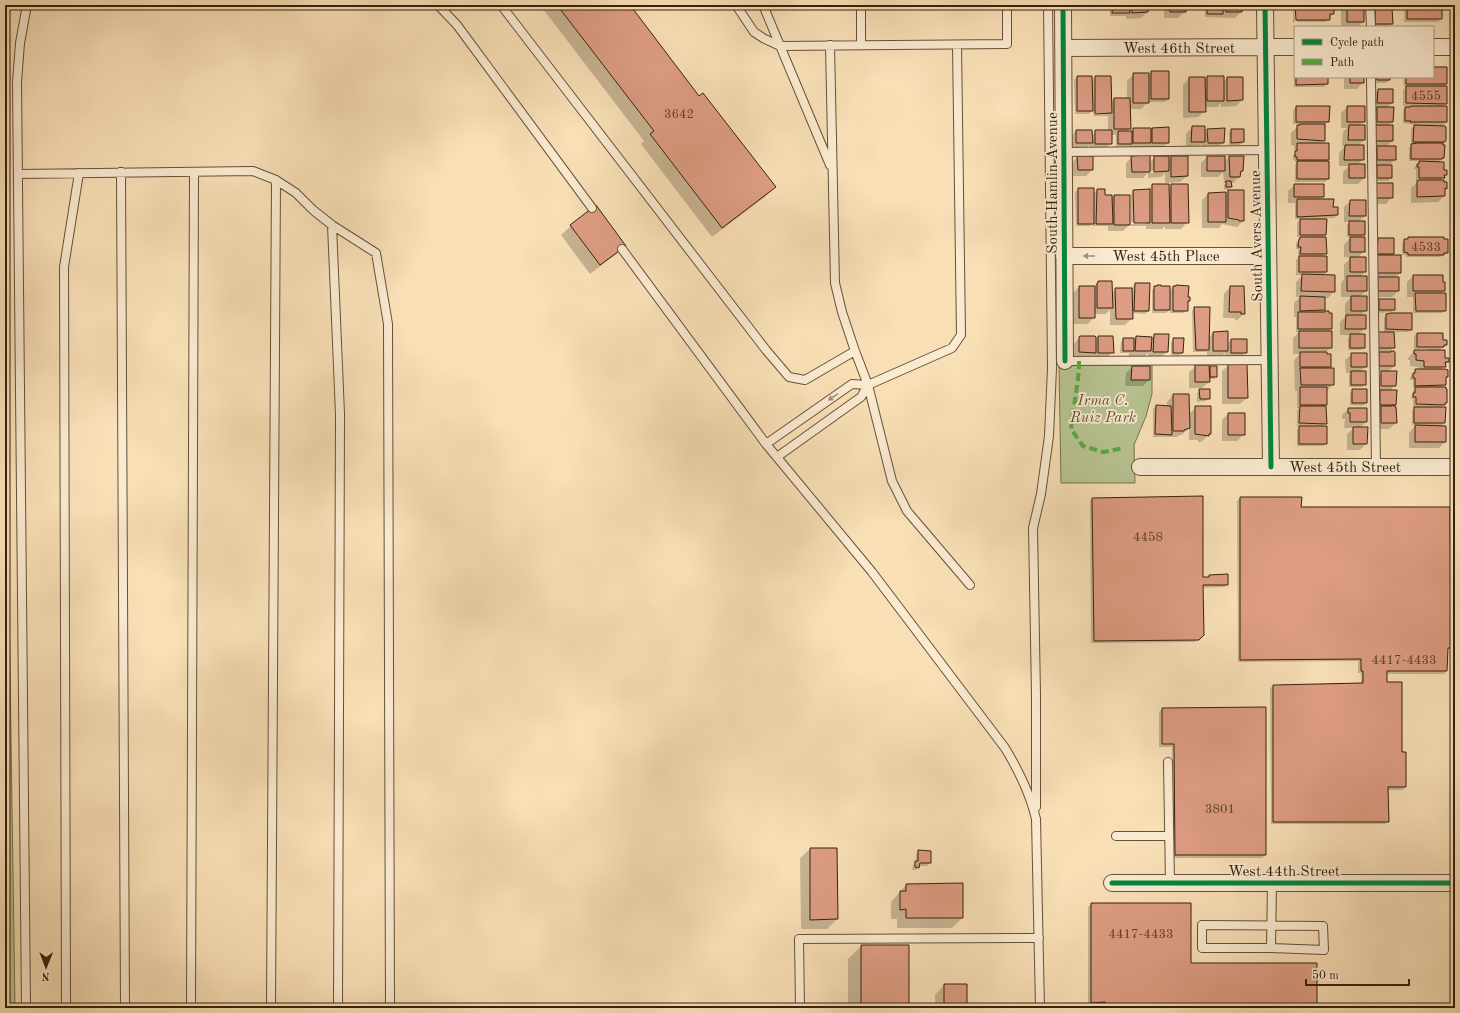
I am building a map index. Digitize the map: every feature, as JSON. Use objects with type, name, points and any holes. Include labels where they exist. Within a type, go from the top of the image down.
[{"type":"street","name":"South Hamlin Avenue","points":[[1063,5],[1065,361]]},
{"type":"street","name":"South Avers Avenue","points":[[1265,5],[1271,467]]},
{"type":"street","points":[[1434,47],[1455,47]]},
{"type":"street","name":"West 46th Street","points":[[1063,48],[1294,48]]},
{"type":"street","name":"West 45th Place","points":[[1064,256],[1268,256]]},
{"type":"street","name":"West 45th Street","points":[[1140,467],[1455,467]]},
{"type":"street","name":"West 44th Street","points":[[1112,883],[1455,883]]},
{"type":"lane","points":[[26,1008],[17,82],[20,43],[28,5]]},
{"type":"lane","points":[[438,5],[457,25],[592,208]]},
{"type":"lane","points":[[501,5],[766,350],[790,377],[805,380],[855,351]]},
{"type":"lane","points":[[736,5],[754,32],[762,38],[780,46],[1007,44],[1007,5]]},
{"type":"lane","points":[[763,5],[832,170]]},
{"type":"lane","points":[[860,5],[861,45]]},
{"type":"lane","points":[[1040,1008],[1036,819],[1036,695],[1033,528],[1041,494],[1049,436],[1052,368],[1048,5]]},
{"type":"lane","points":[[1370,5],[1371,26]]},
{"type":"lane","points":[[766,444],[852,384],[868,385],[952,348],[961,335],[957,44]]},
{"type":"lane","points":[[830,45],[835,283],[842,312],[868,385],[892,481],[907,511],[970,585]]},
{"type":"lane","points":[[1372,78],[1376,467]]},
{"type":"lane","points":[[1064,152],[1267,150]]},
{"type":"lane","points":[[18,174],[253,171],[276,180],[296,193],[313,210],[332,225],[376,253],[388,324],[390,1008]]},
{"type":"lane","points":[[121,172],[125,1008]]},
{"type":"lane","points":[[191,1008],[194,172]]},
{"type":"lane","points":[[66,1008],[64,267],[79,173]]},
{"type":"lane","points":[[271,1008],[276,180]]},
{"type":"lane","points":[[332,225],[340,414],[338,1008]]},
{"type":"lane","points":[[622,249],[766,444],[872,572],[1005,748],[1020,773],[1032,802],[1036,819]]},
{"type":"lane","points":[[1065,361],[1270,360]]},
{"type":"lane","points":[[777,457],[861,397],[868,385]]},
{"type":"lane","points":[[1168,762],[1168,836],[1170,883]]},
{"type":"lane","points":[[1116,836],[1168,836]]},
{"type":"lane","points":[[1271,948],[1272,883]]},
{"type":"lane","points":[[1202,925],[1323,926],[1324,950],[1271,948],[1202,948],[1202,925]]},
{"type":"lane","points":[[800,1008],[799,939],[1039,938]]},
{"type":"green space","points":[[5,328],[15,1008],[5,1008]]},
{"type":"green space","name":"Irma C. Ruiz Park","points":[[1059,365],[1152,365],[1152,394],[1146,416],[1134,445],[1135,483],[1061,483]]},
{"type":"building","points":[[557,5],[630,5],[699,96],[703,93],[776,187],[722,228],[650,134],[654,131]]},
{"type":"building","points":[[1113,5],[1129,5],[1130,13],[1112,13]]},
{"type":"building","points":[[1132,5],[1148,5],[1148,12],[1132,13]]},
{"type":"building","points":[[1170,5],[1185,5],[1186,12],[1170,12]]},
{"type":"building","points":[[1207,5],[1223,5],[1223,14],[1207,14]]},
{"type":"building","points":[[1226,5],[1242,5],[1242,12],[1226,12]]},
{"type":"building","points":[[1295,5],[1330,5],[1334,6],[1334,14],[1330,14],[1330,20],[1296,20]]},
{"type":"building","points":[[1347,5],[1364,5],[1364,22],[1347,22]]},
{"type":"building","points":[[1407,5],[1442,5],[1442,19],[1407,19]]},
{"type":"building","points":[[1375,8],[1392,8],[1393,24],[1375,24]]},
{"type":"building","points":[[1434,67],[1447,67],[1447,84],[1406,84],[1406,78],[1434,78]]},
{"type":"building","points":[[1151,71],[1169,71],[1169,99],[1151,99]]},
{"type":"building","points":[[1133,73],[1149,73],[1149,103],[1133,103]]},
{"type":"building","points":[[1077,76],[1092,76],[1093,111],[1077,111]]},
{"type":"building","points":[[1095,76],[1111,76],[1112,113],[1095,114]]},
{"type":"building","points":[[1207,76],[1224,76],[1224,101],[1207,101]]},
{"type":"building","points":[[1189,77],[1205,77],[1206,112],[1189,112]]},
{"type":"building","points":[[1227,77],[1243,77],[1243,100],[1227,101]]},
{"type":"building","points":[[1296,78],[1328,78],[1328,84],[1296,85]]},
{"type":"building","points":[[1350,78],[1364,78],[1364,83],[1350,83]]},
{"type":"building","points":[[1377,78],[1390,78],[1390,80],[1377,80]]},
{"type":"building","points":[[1406,86],[1447,86],[1447,104],[1406,103]]},
{"type":"building","points":[[1378,89],[1393,89],[1393,103],[1377,103]]},
{"type":"building","points":[[1114,98],[1130,98],[1131,129],[1114,129]]},
{"type":"building","points":[[1296,106],[1330,106],[1329,122],[1296,122]]},
{"type":"building","points":[[1347,106],[1365,106],[1365,122],[1347,122]]},
{"type":"building","points":[[1447,106],[1447,122],[1405,121],[1405,107]]},
{"type":"building","points":[[1377,107],[1394,107],[1393,122],[1377,122]]},
{"type":"building","points":[[1325,124],[1325,141],[1297,139],[1297,125]]},
{"type":"building","points":[[1349,125],[1365,125],[1365,140],[1348,140]]},
{"type":"building","points":[[1374,125],[1393,125],[1393,141],[1374,141]]},
{"type":"building","points":[[1414,125],[1445,126],[1445,142],[1413,142]]},
{"type":"building","points":[[1192,126],[1205,126],[1205,142],[1191,142]]},
{"type":"building","points":[[1169,127],[1169,143],[1152,143],[1152,128]]},
{"type":"building","points":[[1133,128],[1151,128],[1151,143],[1133,143]]},
{"type":"building","points":[[1225,128],[1224,143],[1208,143],[1207,129]]},
{"type":"building","points":[[1231,129],[1244,129],[1244,142],[1231,143]]},
{"type":"building","points":[[1076,130],[1092,130],[1093,143],[1076,143]]},
{"type":"building","points":[[1095,130],[1112,130],[1112,144],[1095,144]]},
{"type":"building","points":[[1118,131],[1132,131],[1132,144],[1118,144]]},
{"type":"building","points":[[1297,143],[1329,143],[1329,160],[1297,160],[1297,157],[1295,157],[1295,151],[1297,151]]},
{"type":"building","points":[[1443,143],[1443,145],[1445,145],[1444,158],[1411,159],[1411,144]]},
{"type":"building","points":[[1345,145],[1364,145],[1364,160],[1344,160]]},
{"type":"building","points":[[1377,146],[1396,146],[1396,160],[1377,160]]},
{"type":"building","points":[[1150,155],[1150,172],[1132,172],[1131,156]]},
{"type":"building","points":[[1077,156],[1093,156],[1093,170],[1078,170]]},
{"type":"building","points":[[1154,156],[1169,156],[1169,171],[1154,172]]},
{"type":"building","points":[[1171,156],[1188,156],[1188,176],[1171,177]]},
{"type":"building","points":[[1207,156],[1225,156],[1225,171],[1207,171]]},
{"type":"building","points":[[1229,156],[1244,156],[1243,171],[1241,171],[1240,177],[1230,177]]},
{"type":"building","points":[[1297,161],[1329,161],[1329,179],[1297,179]]},
{"type":"building","points":[[1419,161],[1444,162],[1444,170],[1447,170],[1447,175],[1444,175],[1445,178],[1419,178],[1419,167],[1417,167],[1417,164],[1419,164]]},
{"type":"building","points":[[1349,164],[1365,164],[1365,178],[1349,178]]},
{"type":"building","points":[[1377,165],[1392,165],[1392,178],[1377,178]]},
{"type":"building","points":[[1444,180],[1444,182],[1447,182],[1445,196],[1417,197],[1417,181]]},
{"type":"building","points":[[1226,181],[1231,181],[1232,187],[1226,187]]},
{"type":"building","points":[[1376,183],[1393,183],[1393,198],[1376,198]]},
{"type":"building","points":[[1152,184],[1169,184],[1170,223],[1152,223]]},
{"type":"building","points":[[1171,184],[1188,184],[1189,223],[1171,223]]},
{"type":"building","points":[[1294,184],[1324,184],[1324,197],[1294,197]]},
{"type":"building","points":[[1078,188],[1094,188],[1094,224],[1078,224]]},
{"type":"building","points":[[1097,189],[1105,189],[1105,195],[1112,195],[1113,224],[1096,224]]},
{"type":"building","points":[[1150,189],[1150,223],[1134,223],[1133,190]]},
{"type":"building","points":[[1228,190],[1244,190],[1244,221],[1228,218]]},
{"type":"building","points":[[1226,192],[1226,222],[1208,222],[1208,193]]},
{"type":"building","points":[[1114,195],[1130,195],[1130,225],[1114,225]]},
{"type":"building","points":[[1297,199],[1334,199],[1333,207],[1338,207],[1338,215],[1297,217]]},
{"type":"building","points":[[1350,200],[1366,200],[1366,216],[1349,216]]},
{"type":"building","points":[[596,205],[626,246],[600,265],[570,225]]},
{"type":"building","points":[[1300,219],[1327,219],[1326,235],[1300,235]]},
{"type":"building","points":[[1349,221],[1365,221],[1365,235],[1349,235]]},
{"type":"building","points":[[1300,237],[1326,237],[1327,254],[1300,254],[1301,247],[1298,247]]},
{"type":"building","points":[[1350,237],[1365,237],[1365,252],[1350,252]]},
{"type":"building","points":[[1408,237],[1444,237],[1444,239],[1448,239],[1448,253],[1444,253],[1444,255],[1408,255],[1408,253],[1404,252],[1404,239],[1408,239]]},
{"type":"building","points":[[1378,238],[1394,238],[1394,254],[1377,254]]},
{"type":"building","points":[[1377,255],[1401,255],[1401,273],[1377,273]]},
{"type":"building","points":[[1299,256],[1327,256],[1327,272],[1299,272]]},
{"type":"building","points":[[1350,257],[1366,257],[1366,272],[1350,272]]},
{"type":"building","points":[[1302,274],[1335,275],[1335,292],[1301,291]]},
{"type":"building","points":[[1413,275],[1443,275],[1445,291],[1413,291]]},
{"type":"building","points":[[1347,276],[1367,276],[1367,291],[1347,291]]},
{"type":"building","points":[[1378,277],[1399,277],[1399,291],[1377,291]]},
{"type":"building","points":[[1098,281],[1112,281],[1113,308],[1097,308]]},
{"type":"building","points":[[1135,283],[1150,283],[1149,311],[1134,311]]},
{"type":"building","points":[[1079,286],[1095,286],[1095,318],[1079,318]]},
{"type":"building","points":[[1154,286],[1170,286],[1170,310],[1154,310]]},
{"type":"building","points":[[1173,286],[1189,286],[1188,297],[1190,297],[1190,301],[1188,301],[1188,311],[1173,311]]},
{"type":"building","points":[[1230,286],[1244,286],[1245,314],[1241,314],[1241,312],[1229,312]]},
{"type":"building","points":[[1115,288],[1132,288],[1133,319],[1116,319]]},
{"type":"building","points":[[1415,293],[1446,293],[1446,311],[1416,311]]},
{"type":"building","points":[[1300,296],[1325,297],[1325,310],[1300,311]]},
{"type":"building","points":[[1351,296],[1367,296],[1367,311],[1351,311]]},
{"type":"building","points":[[1379,299],[1395,299],[1395,310],[1379,310]]},
{"type":"building","points":[[1194,307],[1210,307],[1209,350],[1196,350]]},
{"type":"building","points":[[1325,311],[1332,313],[1332,329],[1298,329],[1298,312]]},
{"type":"building","points":[[1412,313],[1412,330],[1386,329],[1386,314]]},
{"type":"building","points":[[1346,315],[1366,315],[1366,329],[1345,329]]},
{"type":"building","points":[[1228,331],[1228,351],[1213,351],[1213,332]]},
{"type":"building","points":[[1299,331],[1332,331],[1332,348],[1299,348]]},
{"type":"building","points":[[1377,332],[1394,332],[1395,348],[1377,348]]},
{"type":"building","points":[[1417,333],[1443,333],[1443,340],[1447,340],[1447,345],[1444,345],[1444,347],[1417,347]]},
{"type":"building","points":[[1154,334],[1169,334],[1168,352],[1153,352]]},
{"type":"building","points":[[1350,334],[1365,334],[1365,348],[1350,348]]},
{"type":"building","points":[[1080,336],[1096,337],[1096,353],[1079,352]]},
{"type":"building","points":[[1098,336],[1113,336],[1114,353],[1098,353]]},
{"type":"building","points":[[1136,336],[1152,337],[1151,351],[1135,351]]},
{"type":"building","points":[[1123,338],[1134,338],[1134,351],[1123,351]]},
{"type":"building","points":[[1173,338],[1184,338],[1183,353],[1173,353]]},
{"type":"building","points":[[1231,339],[1247,339],[1247,353],[1231,353]]},
{"type":"building","points":[[1414,350],[1445,350],[1445,358],[1449,358],[1449,362],[1445,362],[1446,367],[1424,367],[1424,361],[1416,360]]},
{"type":"building","points":[[1394,351],[1395,353],[1395,366],[1379,366],[1379,352]]},
{"type":"building","points":[[1300,352],[1327,352],[1327,354],[1331,354],[1331,367],[1300,367]]},
{"type":"building","points":[[1351,353],[1367,353],[1367,367],[1351,367]]},
{"type":"building","points":[[1228,364],[1247,364],[1248,398],[1228,398]]},
{"type":"building","points":[[1195,365],[1209,365],[1210,382],[1195,382]]},
{"type":"building","points":[[1132,366],[1150,366],[1150,380],[1131,380]]},
{"type":"building","points":[[1210,366],[1217,366],[1217,377],[1210,377]]},
{"type":"building","points":[[1300,368],[1334,368],[1334,385],[1301,385]]},
{"type":"building","points":[[1415,369],[1448,370],[1446,385],[1415,386],[1415,378],[1413,378],[1413,373],[1415,373]]},
{"type":"building","points":[[1351,371],[1366,371],[1366,385],[1351,385]]},
{"type":"building","points":[[1381,371],[1397,371],[1396,386],[1381,386]]},
{"type":"building","points":[[1300,387],[1327,387],[1327,405],[1300,405]]},
{"type":"building","points":[[1415,387],[1446,387],[1447,403],[1445,403],[1445,405],[1416,404],[1416,397],[1413,397]]},
{"type":"building","points":[[1199,389],[1210,389],[1210,399],[1200,399]]},
{"type":"building","points":[[1352,389],[1367,389],[1367,403],[1352,403]]},
{"type":"building","points":[[1380,390],[1397,390],[1396,405],[1380,405]]},
{"type":"building","points":[[1173,394],[1189,394],[1190,428],[1184,431],[1173,431]]},
{"type":"building","points":[[1156,405],[1171,406],[1172,435],[1155,434]]},
{"type":"building","points":[[1392,405],[1396,407],[1397,423],[1381,423],[1381,406]]},
{"type":"building","points":[[1195,406],[1211,406],[1211,434],[1209,434],[1209,436],[1195,434]]},
{"type":"building","points":[[1300,406],[1326,406],[1327,424],[1299,423]]},
{"type":"building","points":[[1414,407],[1446,407],[1445,423],[1414,423]]},
{"type":"building","points":[[1348,408],[1367,408],[1367,422],[1350,422],[1350,413],[1348,413]]},
{"type":"building","points":[[1228,413],[1245,413],[1245,435],[1228,435]]},
{"type":"building","points":[[1415,425],[1446,426],[1446,442],[1415,442]]},
{"type":"building","points":[[1299,426],[1327,426],[1327,444],[1299,444]]},
{"type":"building","points":[[1353,427],[1368,427],[1367,444],[1353,444]]},
{"type":"building","points":[[1203,496],[1203,577],[1209,577],[1209,575],[1228,574],[1228,585],[1203,585],[1204,635],[1199,640],[1094,641],[1092,498]]},
{"type":"building","points":[[1240,497],[1302,497],[1301,507],[1450,507],[1451,648],[1448,648],[1447,671],[1387,671],[1387,682],[1402,682],[1402,752],[1406,752],[1406,787],[1388,787],[1389,822],[1273,822],[1273,685],[1363,683],[1363,671],[1361,671],[1361,659],[1240,660]]},
{"type":"building","points":[[1266,707],[1266,855],[1175,855],[1174,744],[1162,744],[1162,708]]},
{"type":"building","points":[[810,848],[837,848],[838,919],[810,920]]},
{"type":"building","points":[[918,850],[931,851],[931,863],[920,863],[919,868],[915,867],[915,861],[918,861]]},
{"type":"building","points":[[963,883],[963,918],[906,918],[906,909],[900,910],[900,891],[906,891],[906,884]]},
{"type":"building","points":[[1091,903],[1191,903],[1191,963],[1317,963],[1317,1008],[1105,1008],[1105,1002],[1091,1003]]},
{"type":"building","points":[[861,945],[909,945],[909,1008],[861,1008]]},
{"type":"building","points":[[944,984],[967,984],[967,1008],[944,1008]]},
{"type":"marked path","points":[[1079,361],[1071,429],[1083,446],[1103,452],[1124,448]]},
{"type":"cycle path","points":[[1063,5],[1065,361]]},
{"type":"cycle path","points":[[1265,5],[1271,467]]},
{"type":"cycle path","points":[[1112,883],[1455,883]]}]
